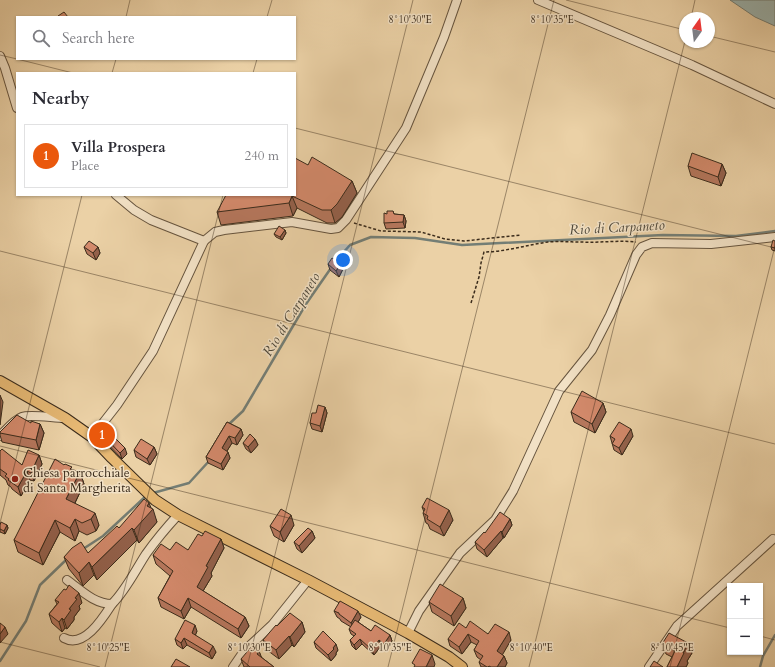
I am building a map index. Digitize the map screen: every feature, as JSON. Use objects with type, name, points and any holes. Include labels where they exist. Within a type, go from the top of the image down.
[{"type":"main road","points":[[0,381],[65,418],[92,437],[155,500],[178,515],[308,580],[408,633],[449,657],[462,667]]},
{"type":"street","points":[[92,437],[117,405],[153,351],[204,241],[215,232],[224,230],[292,222],[331,229],[338,228],[346,220],[406,128],[444,37],[457,0]]},
{"type":"street","points":[[538,0],[692,65],[775,104]]},
{"type":"street","points":[[0,56],[16,105]]},
{"type":"street","points":[[117,196],[134,210],[151,220],[204,241]]},
{"type":"street","points":[[408,633],[419,611],[460,553],[495,520],[513,491],[559,391],[592,350],[610,315],[636,255],[642,247],[652,243],[710,244],[775,236]]},
{"type":"street","points":[[0,436],[8,427],[22,417],[32,416],[65,418]]},
{"type":"street","points":[[64,638],[70,641],[82,638],[102,619],[112,604],[119,597],[162,532],[178,515]]},
{"type":"street","points":[[648,667],[677,626],[773,540]]},
{"type":"street","points":[[67,580],[96,601],[104,604],[112,604]]},
{"type":"street","points":[[233,667],[244,651],[272,626],[308,580]]},
{"type":"path","points":[[346,220],[381,231],[421,232],[445,239],[464,241],[521,235]]},
{"type":"path","points":[[471,303],[479,277],[484,252],[499,251],[548,242],[570,241],[627,241],[638,242],[642,247]]},
{"type":"water","points":[[730,0],[775,0],[775,26],[755,17]]},
{"type":"building","points":[[64,12],[67,16],[58,16]]},
{"type":"building","points":[[692,153],[722,164],[718,177],[688,166]]},
{"type":"building","points":[[312,157],[352,181],[337,204],[331,210],[322,210],[292,196],[296,196],[296,159],[308,165]]},
{"type":"building","points":[[225,196],[292,196],[289,203],[217,212]]},
{"type":"building","points":[[387,211],[393,211],[394,214],[404,215],[403,222],[384,223],[384,213],[387,214]]},
{"type":"building","points":[[279,226],[285,230],[280,237],[274,234]]},
{"type":"building","points":[[773,240],[775,241],[775,248],[771,247]]},
{"type":"building","points":[[89,241],[98,247],[93,253],[84,247]]},
{"type":"building","points":[[332,258],[341,263],[336,271],[328,264]]},
{"type":"building","points":[[582,391],[603,403],[592,424],[571,412]]},
{"type":"building","points":[[318,405],[325,407],[320,426],[310,423],[312,413],[316,413]]},
{"type":"building","points":[[17,415],[31,423],[31,421],[40,424],[36,440],[0,433]]},
{"type":"building","points":[[227,422],[241,429],[235,438],[229,436],[222,448],[228,452],[221,464],[206,457]]},
{"type":"building","points":[[619,422],[631,429],[619,448],[612,444],[615,439],[610,436]]},
{"type":"building","points":[[102,425],[125,448],[120,453],[98,430]]},
{"type":"building","points":[[250,434],[255,439],[248,447],[243,443]]},
{"type":"building","points":[[141,439],[154,447],[147,459],[134,450]]},
{"type":"building","points":[[2,449],[22,465],[28,450],[39,455],[31,473],[27,471],[18,487],[8,480],[9,479],[5,476],[7,474],[0,469],[0,451]]},
{"type":"building","points":[[55,459],[64,465],[65,464],[72,467],[70,469],[80,472],[66,499],[95,513],[91,519],[82,523],[75,519],[70,528],[55,520],[39,553],[14,540]]},
{"type":"building","points":[[427,498],[449,510],[440,527],[427,519],[428,516],[423,513],[425,509],[422,507]]},
{"type":"building","points":[[144,499],[149,503],[147,506],[153,509],[134,530],[132,528],[92,567],[89,562],[79,573],[64,557],[72,548],[81,542],[88,553],[117,526],[119,528]]},
{"type":"building","points":[[281,509],[291,515],[280,532],[270,526]]},
{"type":"building","points":[[500,512],[510,519],[502,532],[501,531],[484,550],[475,542],[484,532],[485,533]]},
{"type":"building","points":[[1,522],[7,525],[4,531],[0,529]]},
{"type":"building","points":[[308,528],[312,531],[299,546],[294,542]]},
{"type":"building","points":[[205,531],[221,539],[206,566],[208,567],[197,587],[245,617],[238,629],[188,598],[181,611],[158,598],[173,571],[153,555],[161,544],[170,550],[176,542],[188,550],[198,534],[202,536]]},
{"type":"building","points":[[440,584],[463,598],[451,616],[429,602]]},
{"type":"building","points":[[69,585],[79,593],[75,598],[77,599],[69,609],[71,610],[64,620],[62,618],[59,622],[49,614],[59,602],[55,600],[64,589],[66,590]]},
{"type":"building","points":[[340,601],[358,611],[351,623],[339,613],[334,611]]},
{"type":"building","points":[[290,613],[302,622],[290,637],[289,636],[276,650],[263,640],[276,625],[277,626]]},
{"type":"building","points":[[185,620],[195,625],[192,633],[213,646],[209,653],[184,638],[181,643],[175,639]]},
{"type":"building","points":[[355,620],[371,631],[375,625],[390,635],[384,644],[379,640],[372,650],[360,639],[354,645],[350,640],[356,634],[349,629]]},
{"type":"building","points":[[470,621],[488,634],[495,624],[509,632],[497,651],[504,656],[497,667],[487,667],[479,662],[483,656],[474,650],[479,641],[468,634],[459,647],[448,639],[459,623],[466,628]]},
{"type":"building","points":[[0,623],[5,627],[0,634]]},
{"type":"building","points":[[323,631],[336,644],[333,648],[334,649],[328,655],[314,642]]},
{"type":"building","points":[[669,633],[688,643],[677,667],[667,667],[675,651],[662,644]]},
{"type":"building","points":[[252,646],[259,651],[257,654],[274,667],[250,667],[241,659]]},
{"type":"building","points":[[420,649],[432,655],[426,667],[414,667],[415,665],[412,663]]},
{"type":"building","points":[[176,659],[190,667],[171,667]]},
{"type":"building","points":[[654,661],[663,667],[650,667]]},
{"type":"waterway","name":"Rio di Carpaneto","points":[[335,262],[350,245],[371,237],[415,238],[462,245],[663,235],[736,236],[775,231]]},
{"type":"waterway","name":"Rio di Carpaneto","points":[[228,425],[243,411],[306,304],[331,268]]},
{"type":"waterway","name":"Rio di Carpaneto","points":[[153,493],[189,483],[210,460]]},
{"type":"waterway","name":"Rio di Carpaneto","points":[[83,549],[103,536],[146,496]]},
{"type":"waterway","name":"Rio di Carpaneto","points":[[0,661],[26,621],[40,585],[67,559]]},
{"type":"waterway","points":[[760,667],[763,656],[775,635]]},
{"type":"place","name":"Villa Prospera","points":[[102,435]]},
{"type":"place","name":"Chiesa parrocchiale di Santa Margherita","points":[[15,479]]}]
